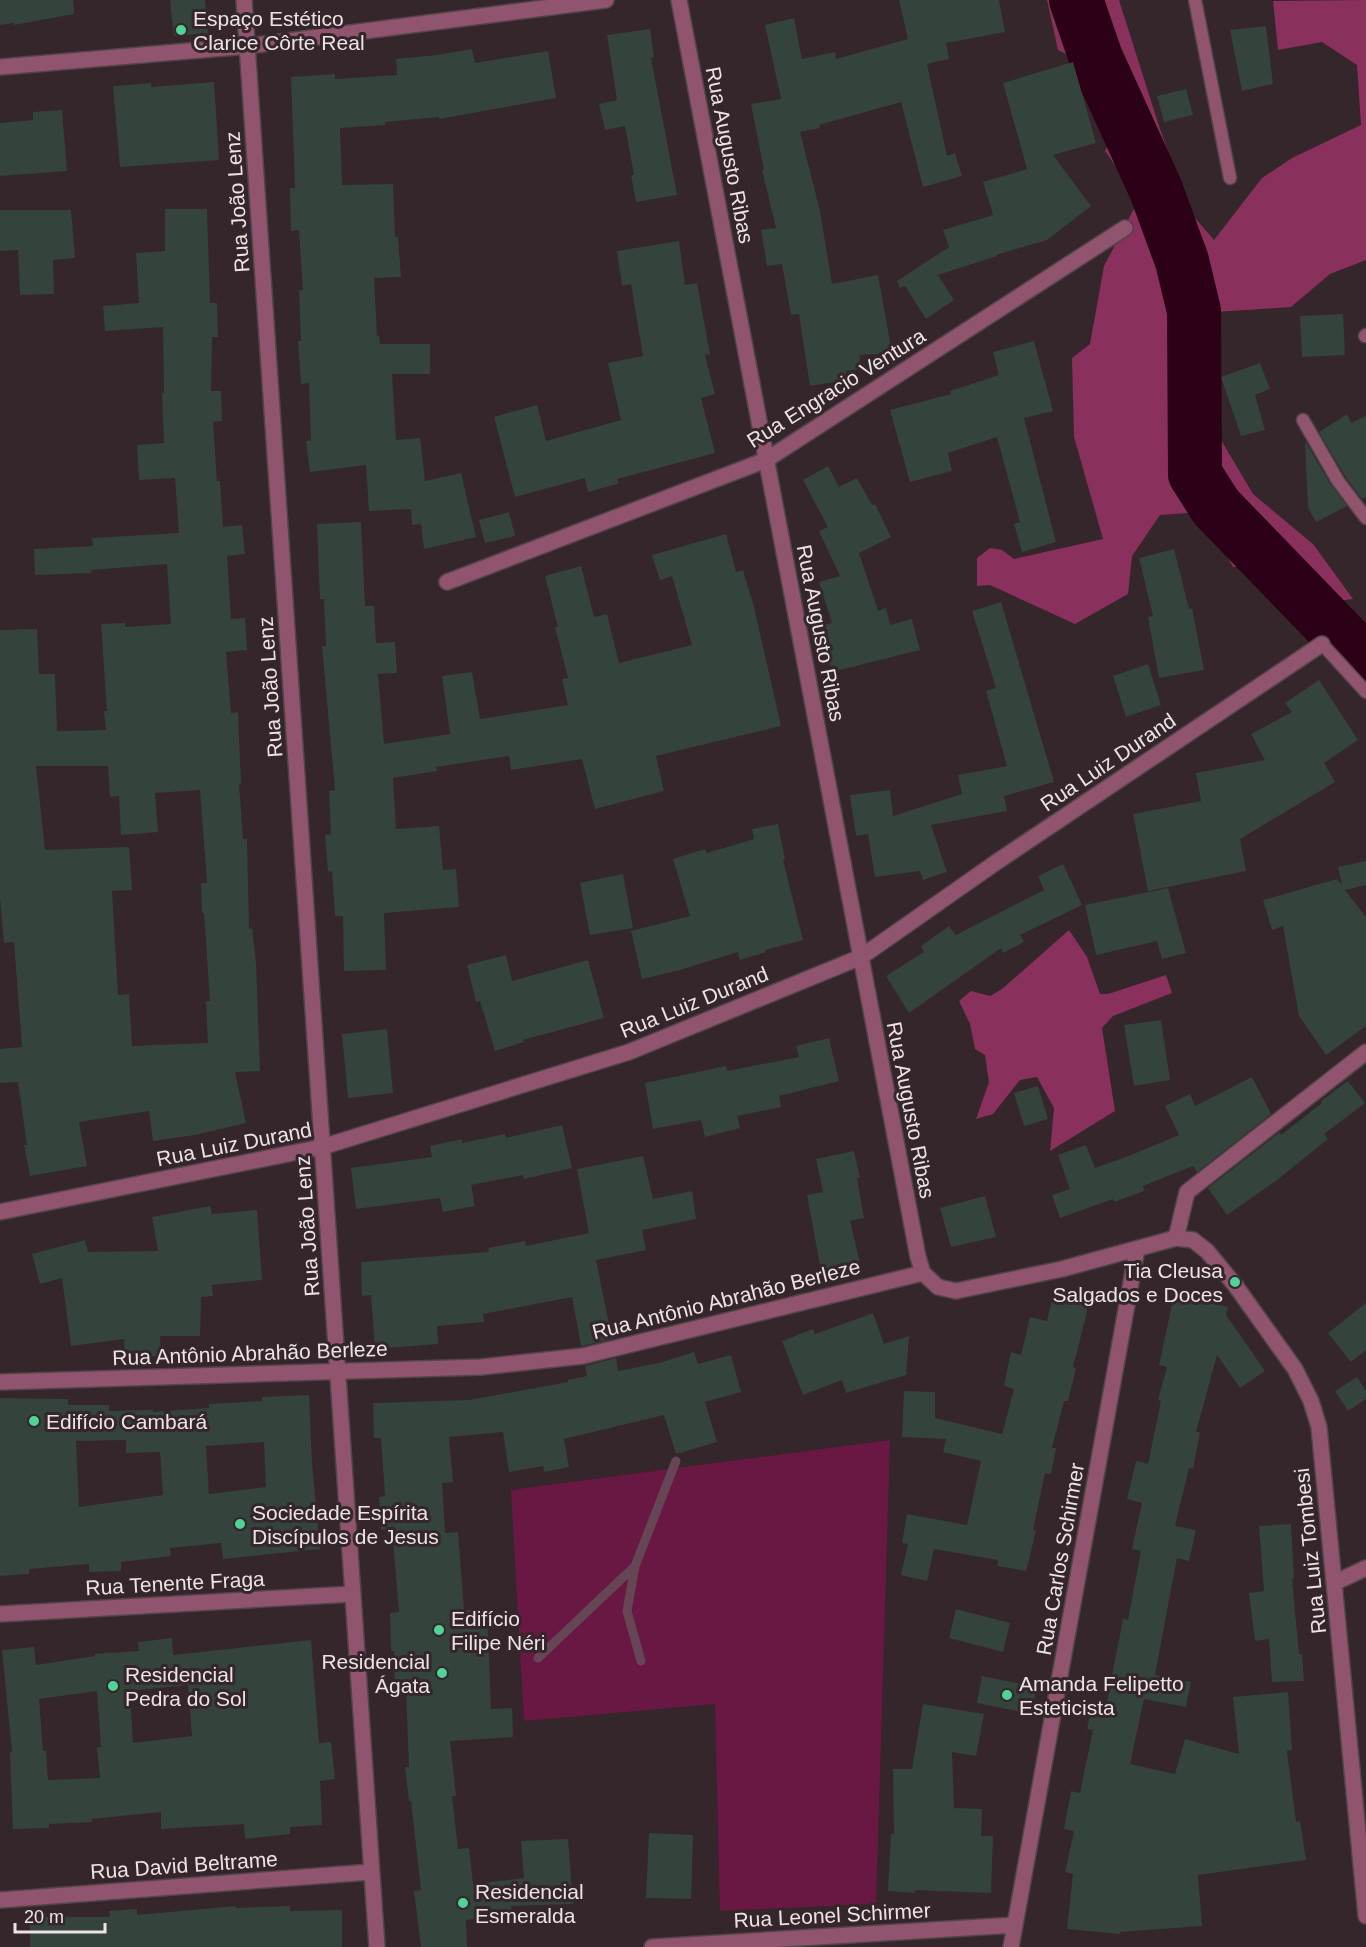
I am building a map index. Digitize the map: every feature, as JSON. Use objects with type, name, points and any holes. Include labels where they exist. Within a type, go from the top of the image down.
[{"type":"street","name":"Rua João Lenz","points":[[244,0],[376,1947]]},
{"type":"street","points":[[0,68],[248,46],[606,0]]},
{"type":"street","name":"Rua Augusto Ribas","points":[[679,0],[918,1257],[923,1273]]},
{"type":"street","name":"Rua Engracio Ventura","points":[[447,582],[766,460],[1125,228]]},
{"type":"street","name":"Rua Luiz Durand","points":[[0,1212],[322,1147],[629,1052],[861,957],[998,861],[1322,644]]},
{"type":"street","points":[[923,1273],[938,1287],[956,1291],[1034,1276],[1176,1238],[1187,1192],[1366,1052]]},
{"type":"street","name":"Rua Luiz Tombesi","points":[[1176,1238],[1194,1240],[1207,1251],[1228,1276],[1295,1369],[1311,1401],[1318,1427],[1366,1916]]},
{"type":"street","name":"Rua Carlos Schirmer","points":[[1011,1947],[1137,1249]]},
{"type":"street","name":"Rua Antônio Abrahão Berleze","points":[[0,1382],[481,1367],[583,1356],[923,1273]]},
{"type":"street","points":[[1334,1583],[1366,1568]]},
{"type":"street","name":"Rua Tenente Fraga","points":[[0,1614],[353,1594]]},
{"type":"street","name":"Rua David Beltrame","points":[[0,1900],[371,1872]]},
{"type":"street","name":"Rua Leonel Schirmer","points":[[655,1947],[1015,1925]]},
{"type":"lane","points":[[1195,0],[1230,178]]},
{"type":"lane","points":[[1303,420],[1338,481],[1366,518]]},
{"type":"lane","points":[[1322,644],[1366,692]]},
{"type":"shaded area","points":[[1047,0],[1119,0],[1189,211],[1214,240],[1262,178],[1292,158],[1361,125],[1357,65],[1322,42],[1278,50],[1273,1],[1366,0],[1366,260],[1330,274],[1291,307],[1200,313],[1211,423],[1253,494],[1313,544],[1353,599],[1330,602],[1268,565],[1233,567],[1203,512],[1160,515],[1132,556],[1128,594],[1075,624],[990,585],[977,586],[977,558],[990,548],[1002,550],[1014,559],[1103,539],[1074,437],[1072,358],[1090,344],[1104,266],[1139,199],[1105,151],[1110,140],[1125,141],[1123,129],[1091,66],[1058,50]]},
{"type":"shaded area","points":[[1069,930],[1087,957],[1100,994],[1108,994],[1166,975],[1172,993],[1113,1016],[1102,1028],[1115,1111],[1050,1151],[1054,1108],[1037,1077],[1020,1080],[993,1114],[976,1119],[989,1082],[985,1055],[975,1049],[970,1024],[959,1001],[971,991],[990,996],[1002,989]]},
{"type":"shaded area","points":[[890,1440],[876,1904],[720,1911],[715,1704],[524,1721],[511,1490]]},
{"type":"building","points":[[0,0],[73,0],[74,14],[14,25],[14,23],[0,25]]},
{"type":"building","points":[[170,0],[205,0],[208,33],[174,36]]},
{"type":"building","points":[[899,0],[999,0],[1005,32],[946,43],[949,59],[927,64],[947,156],[955,153],[962,176],[923,187],[901,102],[819,125],[820,128],[800,132],[820,211],[832,284],[878,275],[892,353],[860,355],[859,369],[846,371],[847,380],[810,386],[799,314],[791,315],[782,264],[767,266],[761,230],[776,228],[762,170],[764,170],[751,104],[781,99],[765,25],[794,18],[802,59],[835,52],[836,59],[908,39]]},
{"type":"building","points":[[1266,26],[1273,84],[1242,91],[1230,30]]},
{"type":"building","points":[[650,29],[654,57],[651,58],[677,195],[636,202],[631,175],[634,175],[625,126],[605,130],[599,104],[617,100],[607,35]]},
{"type":"building","points":[[472,49],[475,63],[548,51],[556,98],[439,119],[439,117],[385,122],[385,125],[340,128],[342,185],[393,184],[395,237],[398,237],[401,277],[374,278],[377,336],[379,336],[380,344],[430,344],[430,374],[392,374],[396,440],[420,438],[425,481],[461,473],[476,537],[424,549],[421,524],[412,525],[411,509],[369,511],[366,465],[310,472],[306,441],[311,440],[309,383],[301,384],[298,341],[301,341],[299,290],[303,290],[299,230],[291,231],[290,188],[295,188],[291,77],[335,74],[335,79],[397,75],[396,59]]},
{"type":"building","points":[[1073,62],[1096,143],[1053,155],[1091,206],[1047,240],[938,275],[954,300],[926,319],[905,286],[900,288],[897,281],[949,247],[943,230],[993,215],[983,182],[1027,169],[1003,83]]},
{"type":"building","points":[[214,82],[219,160],[120,167],[113,86],[151,83],[151,87]]},
{"type":"building","points":[[1186,89],[1193,115],[1164,122],[1157,96]]},
{"type":"building","points":[[62,110],[67,171],[0,176],[0,123],[33,120],[33,112]]},
{"type":"building","points":[[165,209],[207,209],[210,303],[217,303],[218,337],[212,337],[211,391],[221,391],[222,421],[213,422],[217,481],[220,481],[223,527],[242,525],[245,554],[227,556],[231,619],[245,618],[247,650],[226,652],[231,713],[238,712],[241,784],[239,784],[243,839],[247,839],[249,929],[252,928],[256,963],[260,1071],[235,1072],[246,1123],[195,1135],[153,1141],[149,1111],[79,1122],[87,1166],[30,1176],[24,1145],[27,1145],[18,1082],[0,1083],[0,1049],[22,1047],[14,942],[4,943],[0,898],[0,630],[37,629],[39,674],[55,674],[57,731],[106,730],[104,711],[107,711],[101,624],[125,623],[125,627],[171,624],[167,564],[91,570],[91,573],[35,575],[34,549],[93,546],[92,538],[179,533],[175,478],[139,480],[137,445],[164,443],[163,327],[105,331],[103,306],[139,303],[136,253],[165,251]],"holes":[[[36,766],[108,766],[110,797],[119,796],[121,835],[158,832],[155,793],[200,790],[207,883],[201,883],[210,1001],[206,1001],[208,1043],[132,1046],[129,994],[118,995],[112,891],[132,890],[129,847],[45,850]]]},
{"type":"building","points":[[0,210],[71,210],[75,258],[53,260],[54,294],[20,295],[18,250],[0,251]]},
{"type":"building","points":[[679,241],[685,285],[697,283],[710,354],[705,355],[715,394],[701,398],[715,453],[617,479],[618,484],[588,492],[585,478],[515,497],[494,417],[537,405],[546,441],[621,420],[608,363],[643,356],[631,284],[622,286],[617,251]]},
{"type":"building","points":[[1343,314],[1345,355],[1302,357],[1300,316]]},
{"type":"building","points":[[1034,341],[1053,411],[1024,418],[1056,542],[1022,552],[1014,524],[1020,522],[997,437],[948,453],[952,471],[910,482],[890,410],[951,394],[950,391],[999,375],[993,352]]},
{"type":"building","points":[[1260,363],[1270,389],[1255,395],[1265,430],[1241,436],[1221,377]]},
{"type":"building","points":[[1347,414],[1351,423],[1366,416],[1366,497],[1362,499],[1345,476],[1319,432]]},
{"type":"building","points":[[1305,441],[1331,485],[1347,506],[1316,522],[1308,508]]},
{"type":"building","points":[[828,466],[839,487],[857,478],[872,505],[875,504],[891,537],[859,553],[878,611],[886,608],[890,625],[912,619],[920,650],[832,672],[820,626],[832,623],[819,582],[840,576],[819,531],[828,527],[803,480]]},
{"type":"building","points":[[509,512],[515,536],[485,543],[479,520]]},
{"type":"building","points":[[361,522],[365,606],[374,606],[376,643],[395,642],[397,673],[378,674],[384,744],[450,734],[442,676],[472,672],[480,719],[568,705],[562,679],[568,678],[545,576],[581,566],[594,617],[607,614],[619,663],[692,645],[672,576],[660,580],[652,555],[726,534],[736,572],[743,570],[754,607],[781,726],[656,756],[664,791],[595,809],[582,759],[511,770],[509,756],[436,767],[437,771],[393,778],[396,829],[439,826],[443,870],[456,869],[459,907],[384,913],[386,970],[344,971],[343,916],[335,916],[332,871],[328,872],[325,835],[331,834],[329,791],[335,790],[322,646],[326,646],[324,599],[320,599],[317,524]]},
{"type":"building","points":[[1174,549],[1189,609],[1192,608],[1204,670],[1159,678],[1148,617],[1153,616],[1139,558]]},
{"type":"building","points":[[1001,602],[1054,782],[1004,796],[1007,811],[931,825],[947,872],[923,880],[920,871],[875,877],[868,834],[856,836],[850,795],[890,790],[893,816],[962,794],[958,775],[1007,766],[986,691],[996,688],[972,611]]},
{"type":"building","points":[[1148,664],[1161,705],[1126,717],[1113,676]]},
{"type":"building","points":[[1319,680],[1358,740],[1324,763],[1335,782],[1240,839],[1246,871],[1148,891],[1133,814],[1201,801],[1196,773],[1265,760],[1251,734],[1292,712],[1285,703]]},
{"type":"building","points":[[778,824],[785,859],[783,860],[803,940],[765,950],[766,952],[740,960],[738,952],[642,979],[631,931],[690,916],[673,859],[705,849],[707,853],[754,839],[752,829]]},
{"type":"building","points":[[1366,861],[1366,885],[1345,890],[1366,917],[1366,1026],[1326,1055],[1299,1016],[1283,926],[1272,930],[1263,900],[1337,879],[1342,885],[1338,867]]},
{"type":"building","points":[[1063,864],[1082,905],[1020,935],[1024,942],[1003,953],[1001,948],[909,1013],[886,976],[924,952],[921,946],[949,926],[956,935],[1044,890],[1038,876]]},
{"type":"building","points":[[623,874],[633,928],[590,935],[580,883]]},
{"type":"building","points":[[1168,888],[1186,953],[1162,959],[1157,941],[1096,955],[1085,905]]},
{"type":"building","points":[[506,955],[512,981],[588,960],[604,1018],[523,1040],[524,1042],[495,1051],[480,1001],[476,1002],[467,965]]},
{"type":"building","points":[[1161,1020],[1170,1080],[1134,1086],[1124,1025]]},
{"type":"building","points":[[387,1029],[393,1093],[348,1098],[342,1034]]},
{"type":"building","points":[[829,1038],[839,1081],[779,1096],[781,1107],[737,1116],[740,1128],[705,1137],[701,1120],[653,1129],[645,1083],[726,1066],[727,1071],[799,1057],[796,1046]]},
{"type":"building","points":[[1252,1077],[1271,1114],[1197,1172],[1193,1166],[1143,1186],[1144,1191],[1114,1202],[1113,1199],[1060,1218],[1052,1195],[1070,1189],[1058,1155],[1086,1145],[1095,1168],[1131,1155],[1179,1135],[1165,1106],[1190,1094],[1195,1106]]},
{"type":"building","points":[[1348,1081],[1365,1103],[1324,1134],[1328,1139],[1277,1180],[1227,1215],[1208,1188],[1280,1132],[1281,1135]]},
{"type":"building","points":[[1038,1086],[1048,1119],[1024,1126],[1014,1093]]},
{"type":"building","points":[[562,1125],[572,1168],[524,1179],[523,1175],[471,1185],[475,1206],[443,1212],[440,1198],[356,1209],[351,1168],[432,1157],[430,1146],[462,1139],[462,1143],[505,1134],[506,1138]]},
{"type":"building","points":[[854,1151],[860,1178],[857,1178],[864,1218],[850,1221],[861,1267],[822,1276],[807,1195],[823,1192],[816,1159]]},
{"type":"building","points":[[643,1156],[653,1199],[692,1191],[696,1219],[642,1230],[646,1250],[596,1260],[612,1339],[581,1346],[572,1297],[483,1314],[484,1322],[437,1326],[438,1344],[375,1349],[371,1295],[362,1296],[361,1262],[489,1252],[488,1248],[525,1241],[526,1246],[589,1233],[577,1169]]},
{"type":"building","points":[[985,1196],[996,1237],[951,1247],[940,1208]]},
{"type":"building","points":[[210,1206],[212,1214],[257,1210],[262,1280],[212,1285],[213,1296],[201,1297],[200,1336],[160,1336],[161,1356],[125,1357],[124,1339],[71,1346],[62,1278],[40,1284],[32,1254],[85,1240],[88,1252],[158,1251],[152,1217]]},
{"type":"building","points":[[1086,1294],[1087,1312],[1073,1367],[1076,1368],[1068,1401],[1064,1401],[1052,1448],[1056,1448],[1051,1474],[1045,1473],[1033,1530],[1036,1531],[1026,1571],[997,1566],[998,1560],[934,1549],[927,1581],[901,1575],[908,1544],[902,1543],[907,1514],[967,1525],[981,1461],[943,1452],[946,1439],[902,1437],[904,1391],[935,1392],[935,1418],[1002,1434],[1014,1389],[1004,1386],[1011,1352],[1021,1355],[1030,1317],[1047,1321],[1052,1300]]},
{"type":"building","points":[[1174,1295],[1228,1307],[1226,1315],[1265,1371],[1240,1388],[1217,1355],[1196,1432],[1200,1432],[1193,1469],[1189,1468],[1175,1526],[1196,1530],[1189,1561],[1177,1558],[1155,1675],[1191,1682],[1186,1707],[1144,1699],[1130,1764],[1175,1774],[1185,1739],[1239,1754],[1233,1697],[1288,1692],[1292,1750],[1287,1751],[1296,1822],[1300,1821],[1306,1860],[1198,1875],[1202,1926],[1120,1932],[1120,1934],[1067,1929],[1073,1874],[1065,1872],[1074,1831],[1064,1829],[1071,1791],[1080,1793],[1093,1730],[1087,1729],[1093,1703],[1106,1706],[1123,1619],[1128,1620],[1141,1551],[1132,1549],[1142,1503],[1127,1499],[1136,1461],[1148,1464],[1161,1401],[1158,1400],[1167,1367],[1159,1365]]},
{"type":"building","points":[[1366,1303],[1366,1350],[1351,1362],[1328,1333]]},
{"type":"building","points":[[873,1313],[884,1344],[909,1336],[906,1375],[846,1393],[842,1380],[803,1395],[782,1341],[813,1329],[815,1334]]},
{"type":"building","points":[[694,1352],[698,1364],[731,1355],[741,1392],[705,1402],[717,1442],[676,1454],[664,1415],[564,1439],[569,1467],[544,1472],[543,1466],[509,1472],[503,1432],[449,1437],[453,1482],[442,1483],[445,1533],[458,1532],[464,1610],[487,1609],[491,1709],[512,1708],[513,1737],[450,1741],[456,1796],[452,1796],[458,1849],[469,1848],[473,1884],[524,1878],[521,1841],[568,1839],[573,1904],[511,1906],[512,1915],[466,1920],[467,1947],[421,1947],[414,1891],[421,1890],[405,1767],[409,1767],[406,1689],[395,1690],[394,1651],[391,1651],[390,1613],[399,1612],[392,1529],[381,1530],[379,1497],[385,1496],[381,1438],[374,1438],[373,1403],[469,1400],[568,1382],[568,1380],[587,1376],[585,1366],[616,1358],[618,1371],[659,1363]]},
{"type":"building","points":[[1357,1377],[1366,1391],[1366,1399],[1348,1411],[1335,1391]]},
{"type":"building","points":[[309,1395],[312,1463],[320,1549],[223,1559],[221,1543],[170,1548],[171,1556],[121,1562],[121,1571],[89,1572],[89,1564],[29,1569],[29,1574],[0,1576],[0,1398],[68,1399],[68,1405],[109,1405],[109,1411],[153,1410],[153,1412],[209,1408],[209,1404],[262,1401],[262,1397]],"holes":[[[126,1440],[126,1453],[160,1452],[163,1495],[79,1507],[76,1441]],[[264,1442],[266,1487],[209,1494],[206,1446]]]},
{"type":"building","points":[[1291,1524],[1294,1579],[1292,1579],[1299,1654],[1302,1654],[1304,1681],[1272,1682],[1269,1639],[1255,1641],[1249,1593],[1264,1591],[1259,1526]]},
{"type":"building","points":[[956,1609],[1010,1623],[1003,1652],[949,1638]]},
{"type":"building","points":[[172,1638],[173,1655],[311,1640],[319,1743],[331,1742],[335,1779],[320,1781],[322,1825],[290,1827],[290,1834],[245,1839],[244,1824],[161,1829],[161,1812],[92,1819],[92,1822],[49,1824],[49,1828],[13,1829],[10,1752],[12,1752],[2,1650],[34,1647],[36,1665],[95,1656],[94,1654],[139,1651],[138,1642]],"holes":[[[188,1685],[192,1736],[133,1743],[130,1691]],[[97,1691],[101,1747],[97,1747],[100,1778],[48,1780],[39,1699]]]},
{"type":"building","name":"Amanda Felipetto Esteticista","points":[[982,1676],[1037,1687],[1031,1714],[977,1703]]},
{"type":"building","points":[[923,1704],[984,1714],[976,1756],[952,1752],[954,1808],[982,1809],[981,1836],[993,1836],[991,1893],[888,1891],[891,1834],[894,1834],[893,1769],[912,1769]]},
{"type":"building","points":[[649,1833],[693,1835],[691,1899],[646,1898]]},
{"type":"building","points":[[236,1906],[236,1908],[290,1906],[290,1911],[342,1910],[342,1947],[30,1947],[30,1917],[110,1917],[109,1911],[137,1909],[137,1915]]},
{"type":"waterway","points":[[1076,0],[1096,58],[1156,190],[1182,261],[1194,311],[1195,474],[1216,507],[1366,662]]},
{"type":"waterway","points":[[538,1658],[635,1566],[676,1461]]},
{"type":"waterway","points":[[635,1566],[627,1611],[641,1661]]},
{"type":"place","name":"Espaço Estético Clarice Côrte Real","points":[[181,30]]},
{"type":"place","name":"Tia Cleusa Salgados e Doces","points":[[1235,1282]]},
{"type":"place","name":"Edifício Cambará","points":[[34,1421]]},
{"type":"place","name":"Sociedade Espírita Discípulos de Jesus","points":[[240,1524]]},
{"type":"place","name":"Edifício Filipe Néri","points":[[439,1630]]},
{"type":"place","name":"Residencial Ágata","points":[[442,1673]]},
{"type":"place","name":"Residencial Pedra do Sol","points":[[113,1686]]},
{"type":"place","name":"Amanda Felipetto Esteticista","points":[[1007,1695]]},
{"type":"place","name":"Residencial Esmeralda","points":[[463,1903]]}]
